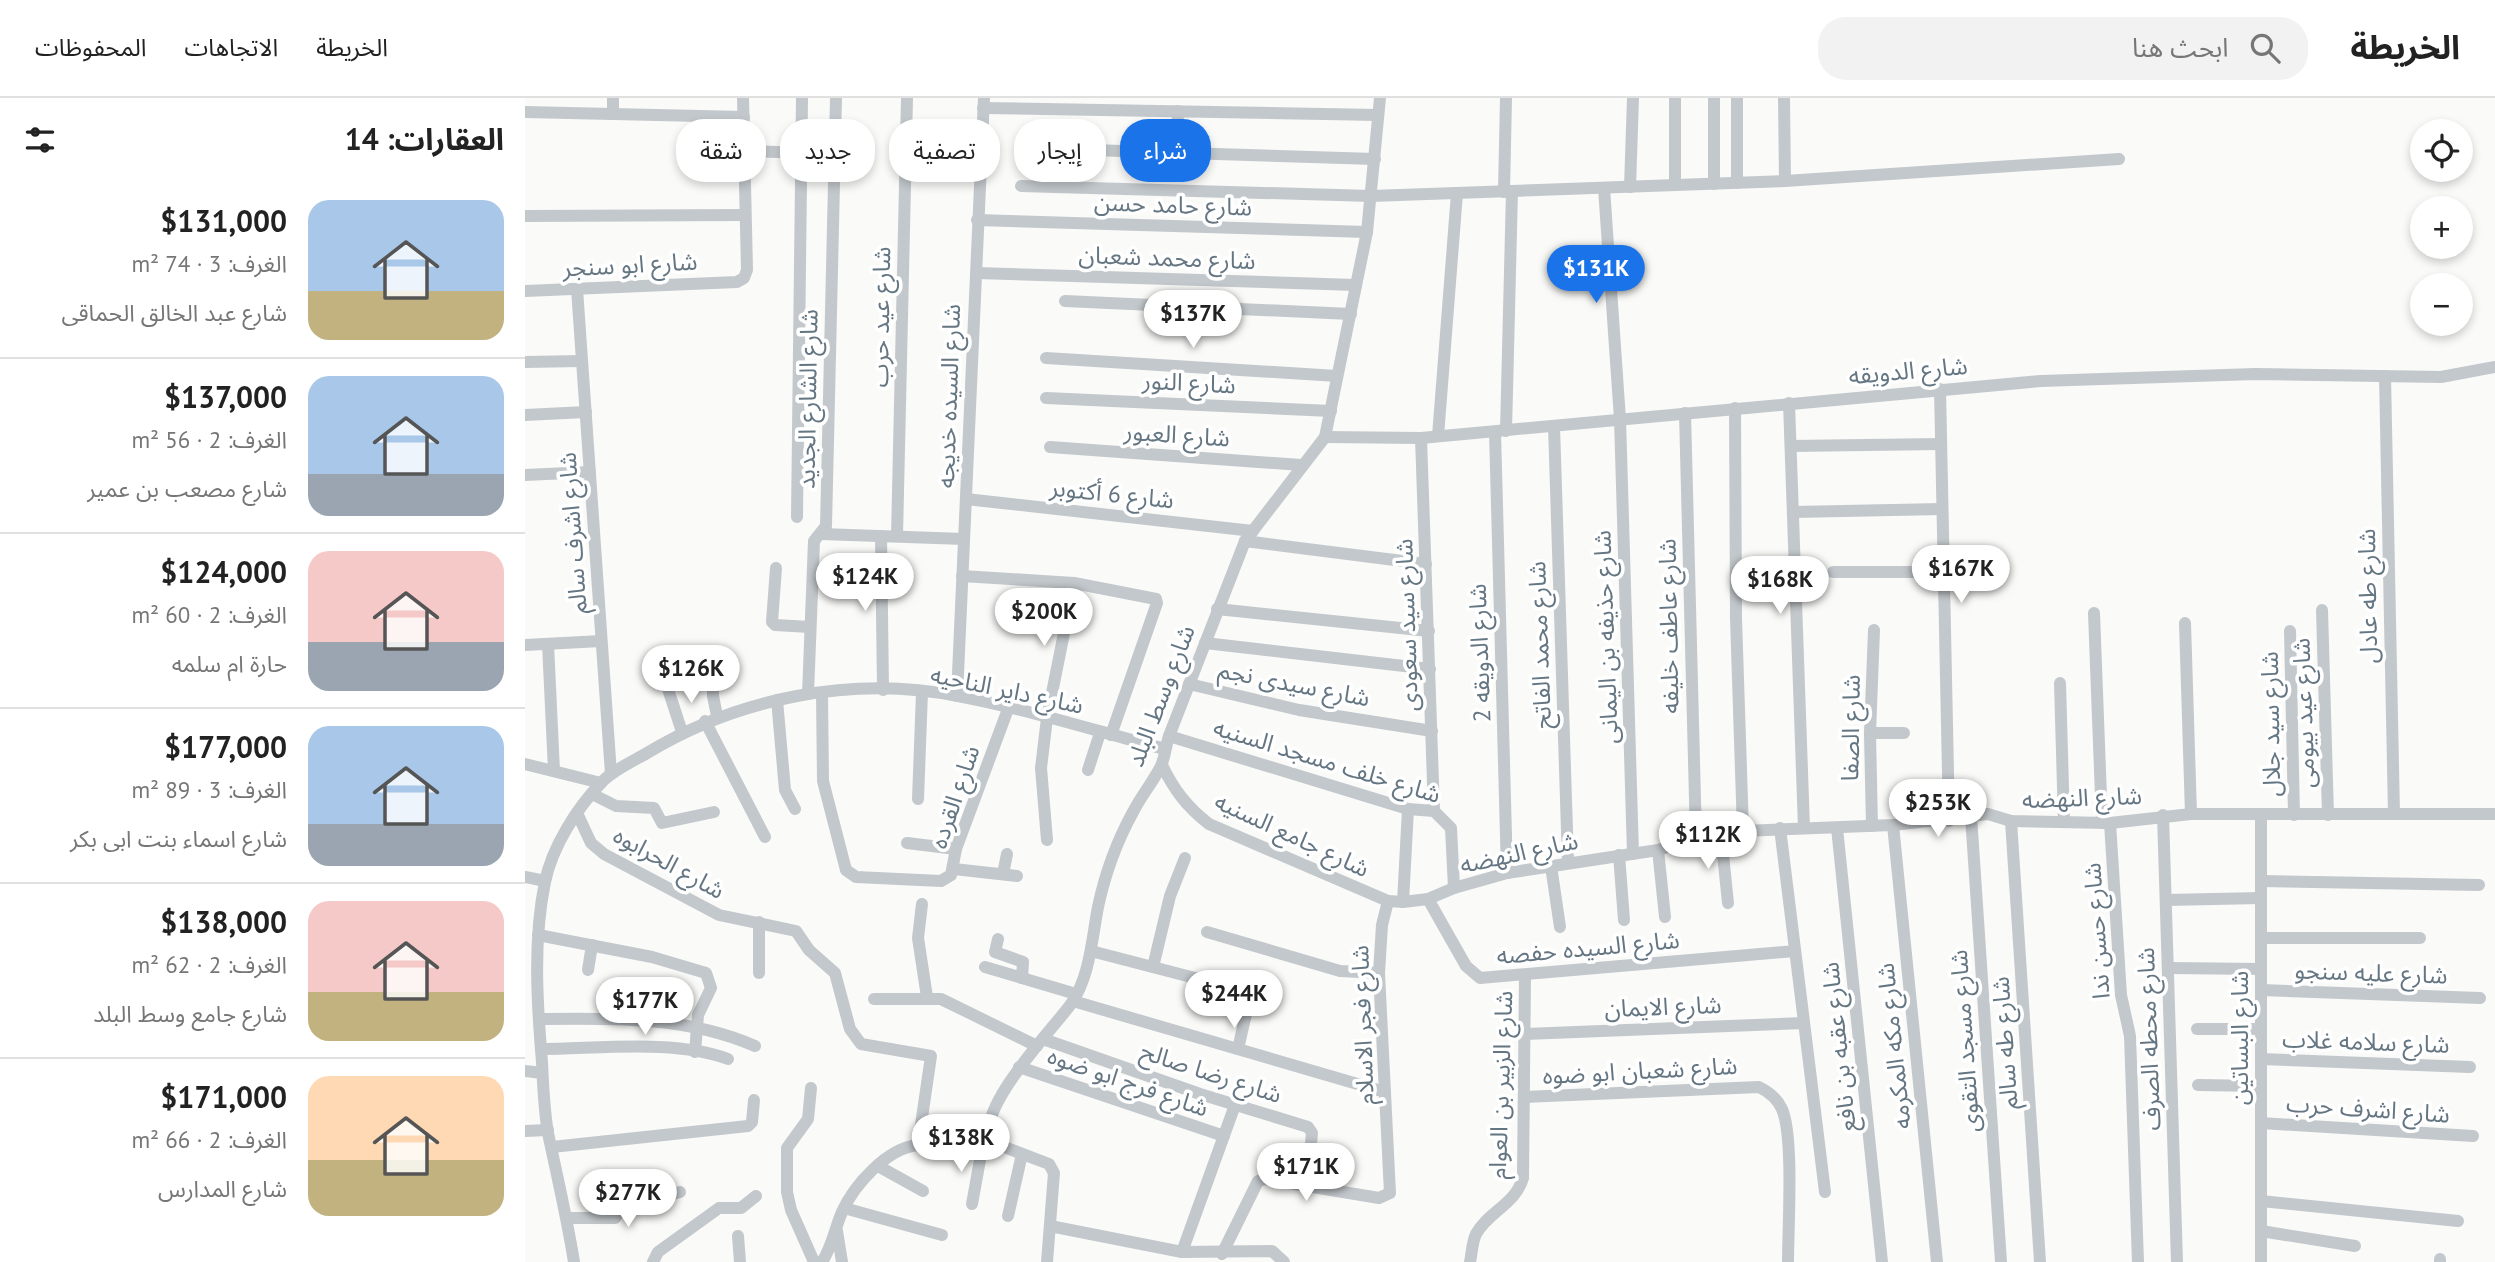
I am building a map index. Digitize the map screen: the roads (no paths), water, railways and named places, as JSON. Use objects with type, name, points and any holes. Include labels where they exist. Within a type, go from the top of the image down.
[{"type":"street","points":[[613,98],[613,114]]},
{"type":"street","points":[[525,112],[744,117],[743,98]]},
{"type":"street","points":[[802,98],[802,119]]},
{"type":"street","name":"شارع الشارع الجديد","points":[[836,98],[836,119]]},
{"type":"street","name":"شارع عيد حرب","points":[[897,536],[907,98]]},
{"type":"street","name":"شارع وسط البلد","points":[[972,1204],[988,1147],[993,1113],[1003,1089],[1075,997],[1091,951],[1098,905],[1112,857],[1133,812],[1162,765],[1164,749],[1217,609],[1249,536],[1325,437],[1367,232],[1380,98]]},
{"type":"street","name":"شارع الدويقه 2","points":[[1506,98],[1508,192],[1500,431],[1507,873]]},
{"type":"street","points":[[1630,187],[1633,98]]},
{"type":"street","points":[[1675,98],[1675,185]]},
{"type":"street","points":[[1714,98],[1714,184]]},
{"type":"street","points":[[1737,98],[1737,183]]},
{"type":"street","points":[[1784,98],[1785,181]]},
{"type":"street","points":[[983,103],[1378,115]]},
{"type":"street","name":"شارع السيده خديجه","points":[[957,696],[983,103]]},
{"type":"street","points":[[1178,111],[1178,119]]},
{"type":"street","points":[[1211,154],[1375,159]]},
{"type":"street","points":[[1021,186],[1371,197],[1785,181],[2119,159]]},
{"type":"street","points":[[525,216],[745,215],[744,182]]},
{"type":"street","points":[[797,517],[803,182]]},
{"type":"street","name":"شارع الشارع الجديد","points":[[808,694],[814,541],[826,526],[834,182]]},
{"type":"street","name":"شارع حذيفه بن اليمانى","points":[[1604,188],[1620,419],[1633,854]]},
{"type":"street","points":[[1439,436],[1457,192]]},
{"type":"street","name":"شارع ابو سنجر","points":[[525,291],[737,282],[744,278],[747,270],[745,215]]},
{"type":"street","name":"شارع حامد حسن","points":[[977,220],[1367,232]]},
{"type":"street","name":"شارع محمد شعبان","points":[[976,273],[1356,285]]},
{"type":"street","name":"شارع اشرف سالم","points":[[577,289],[601,640],[606,778]]},
{"type":"street","points":[[1065,301],[1351,314]]},
{"type":"street","points":[[1046,358],[1338,376]]},
{"type":"street","points":[[525,362],[582,360]]},
{"type":"street","name":"شارع الدويقه","points":[[1325,437],[1421,438],[1940,389],[2041,382],[2255,374],[2441,377],[2495,367]]},
{"type":"street","name":"شارع طه عادل","points":[[2385,376],[2394,814]]},
{"type":"street","points":[[1940,389],[1949,821]]},
{"type":"street","name":"شارع النور","points":[[1046,398],[1331,411]]},
{"type":"street","points":[[1789,403],[1804,828]]},
{"type":"street","points":[[1735,408],[1736,618],[1743,831]]},
{"type":"street","points":[[525,415],[586,412]]},
{"type":"street","name":"شارع عاطف خليفه","points":[[1685,413],[1696,838]]},
{"type":"street","name":"شارع محمد الفاتح","points":[[1554,426],[1568,862]]},
{"type":"street","name":"شارع سيد سعودى","points":[[1421,438],[1434,811]]},
{"type":"street","points":[[1791,446],[1941,444]]},
{"type":"street","name":"شارع العبور","points":[[1050,447],[1301,465]]},
{"type":"street","points":[[525,475],[590,472]]},
{"type":"street","name":"شارع 6 أكتوبر","points":[[966,499],[1249,536],[1426,564]]},
{"type":"street","points":[[1794,512],[1943,509]]},
{"type":"street","points":[[821,534],[964,539]]},
{"type":"street","points":[[881,536],[883,690]]},
{"type":"street","points":[[776,569],[772,622],[810,627]]},
{"type":"street","points":[[1833,572],[1944,572]]},
{"type":"street","points":[[962,576],[1074,583],[1153,597],[1157,602],[1106,734],[1089,770]]},
{"type":"street","points":[[1047,840],[1041,768],[1047,719],[1074,583]]},
{"type":"street","points":[[1217,609],[1429,631]]},
{"type":"street","name":"شارع عيد بيومى","points":[[2322,610],[2328,815]]},
{"type":"street","name":"شارع حسن ندا","points":[[2094,613],[2106,823],[2121,995],[2130,1035],[2138,1262]]},
{"type":"street","points":[[2185,624],[2190,814]]},
{"type":"street","name":"شارع الصفا","points":[[1872,826],[1870,733],[1874,630]]},
{"type":"street","name":"شارع سيد جلال","points":[[2290,631],[2294,815]]},
{"type":"street","points":[[525,645],[601,640]]},
{"type":"street","points":[[1205,643],[1430,669]]},
{"type":"street","points":[[548,644],[554,771]]},
{"type":"street","points":[[712,656],[711,719],[765,837]]},
{"type":"street","points":[[2060,683],[2064,822]]},
{"type":"street","name":"شارع سيدى نجم","points":[[1189,684],[1299,710],[1432,731]]},
{"type":"street","points":[[669,689],[682,732]]},
{"type":"street","name":"شارع داير الناحيه","points":[[574,1262],[548,1130],[539,1019],[538,935],[545,881],[553,858],[577,813],[606,778],[682,732],[711,719],[777,700],[822,692],[883,690],[957,696],[1164,749]]},
{"type":"street","name":"شارع القرده","points":[[822,692],[823,781],[846,870],[856,877],[941,881],[951,875],[956,849],[1008,709]]},
{"type":"street","points":[[918,799],[922,692]]},
{"type":"street","points":[[777,700],[785,790],[795,808]]},
{"type":"street","points":[[1870,733],[1904,733]]},
{"type":"street","name":"شارع خلف مسجد السنيه","points":[[1169,736],[1408,809],[1434,811],[1451,828],[1454,888]]},
{"type":"street","points":[[525,764],[606,778]]},
{"type":"street","name":"شارع جامع السنيه","points":[[1162,765],[1173,788],[1189,808],[1209,824],[1388,901]]},
{"type":"street","points":[[592,794],[616,806],[654,808],[660,823],[714,812]]},
{"type":"street","points":[[1403,902],[1408,809]]},
{"type":"street","name":"شارع الحرابوه","points":[[577,813],[591,843],[604,854],[719,915],[796,931],[809,950],[831,968],[852,1035],[861,1044],[931,1056],[918,1145]]},
{"type":"street","name":"شارع النهضه","points":[[1388,901],[1428,899],[1454,888],[1507,873],[1658,850],[1696,838],[1780,828],[1893,825],[1949,821],[1988,814],[2011,821],[2106,823],[2190,814],[2495,814]]},
{"type":"street","name":"شارع محطه الصرف","points":[[2163,815],[2177,1262]]},
{"type":"street","name":"شارع البساتين","points":[[2261,815],[2261,1262]]},
{"type":"street","name":"شارع مسجد التقوى","points":[[1971,816],[2001,1262]]},
{"type":"street","name":"شارع طه سالم","points":[[2011,821],[2040,1262]]},
{"type":"street","name":"شارع مكه المكرمه","points":[[1893,825],[1937,1262]]},
{"type":"street","points":[[1780,828],[1825,1192]]},
{"type":"street","name":"شارع عقبه بن نافع","points":[[1837,828],[1882,1262]]},
{"type":"street","points":[[1721,835],[1728,903]]},
{"type":"street","points":[[907,843],[956,849]]},
{"type":"street","points":[[1658,850],[1665,917]]},
{"type":"street","points":[[1003,874],[1007,854]]},
{"type":"street","points":[[1619,855],[1624,920]]},
{"type":"street","points":[[1153,967],[1170,896],[1185,858]]},
{"type":"street","points":[[1551,866],[1560,927]]},
{"type":"street","points":[[954,869],[1017,876]]},
{"type":"street","points":[[525,877],[545,881]]},
{"type":"street","points":[[2261,881],[2479,885]]},
{"type":"street","points":[[2166,900],[2261,898]]},
{"type":"street","name":"شارع السيده حفصه","points":[[1428,899],[1469,971],[1486,978],[1795,951]]},
{"type":"street","name":"شارع فجر الاسلام","points":[[1307,1186],[1379,1198],[1388,1196],[1392,1190],[1379,973],[1382,925],[1388,901]]},
{"type":"street","points":[[922,904],[918,938],[927,997]]},
{"type":"street","points":[[759,922],[759,973]]},
{"type":"street","points":[[1207,932],[1340,971],[1379,973]]},
{"type":"street","points":[[538,935],[652,957],[706,973],[710,978],[711,988],[698,1015],[695,1052]]},
{"type":"street","points":[[2261,938],[2420,938]]},
{"type":"street","points":[[998,939],[995,952],[1023,962],[1022,978]]},
{"type":"street","points":[[588,970],[592,945]]},
{"type":"street","points":[[1091,951],[1247,993],[1249,1001],[1238,1049]]},
{"type":"street","points":[[985,967],[1238,1049],[1385,1092]]},
{"type":"street","points":[[2168,968],[2261,969]]},
{"type":"street","name":"شارع الزبير بن العوام","points":[[1470,1262],[1478,1232],[1519,1191],[1523,1178],[1525,975]]},
{"type":"street","name":"شارع عليه سنجو","points":[[2261,990],[2480,998]]},
{"type":"street","name":"شارع رضا صالح","points":[[874,999],[927,997],[951,1003],[1040,1042],[1310,1128],[1307,1186]]},
{"type":"street","points":[[525,1000],[539,1002]]},
{"type":"street","points":[[539,1019],[606,1018],[697,1027],[727,1033],[755,1046]]},
{"type":"street","name":"شارع الايمان","points":[[1525,1034],[1804,1023]]},
{"type":"street","points":[[2197,1029],[2261,1029]]},
{"type":"street","points":[[541,1049],[654,1048],[728,1059]]},
{"type":"street","name":"شارع سلامه غلاب","points":[[2261,1059],[2470,1067]]},
{"type":"street","name":"شارع فرج ابو ضوه","points":[[1019,1067],[1224,1136]]},
{"type":"street","points":[[525,1071],[543,1073]]},
{"type":"street","points":[[2198,1085],[2261,1086]]},
{"type":"street","name":"شارع شعبان ابو ضوه","points":[[1524,1097],[1759,1087],[1778,1100],[1787,1126],[1788,1262]]},
{"type":"street","points":[[811,1088],[808,1119],[787,1148],[787,1179],[790,1210],[814,1262]]},
{"type":"street","points":[[552,1147],[748,1126],[752,1124],[754,1100]]},
{"type":"street","name":"شارع فرج ابو ضوه","points":[[1182,1252],[1235,1105]]},
{"type":"street","name":"شارع اشرف حرب","points":[[2261,1123],[2473,1136]]},
{"type":"street","points":[[525,1131],[548,1130]]},
{"type":"street","points":[[822,1262],[828,1253],[843,1208],[855,1189],[893,1154],[918,1145],[988,1147],[1021,1154],[1049,1164],[1054,1172],[1047,1262]]},
{"type":"street","points":[[1008,1216],[1021,1154]]},
{"type":"street","points":[[878,1167],[923,1191]]},
{"type":"street","points":[[1222,1254],[1258,1181],[1307,1186]]},
{"type":"street","points":[[567,1218],[615,1218],[622,1208],[680,1192]]},
{"type":"street","points":[[653,1262],[658,1252],[719,1208],[741,1208],[755,1196]]},
{"type":"street","points":[[2261,1201],[2458,1221]]},
{"type":"street","points":[[843,1208],[942,1235]]},
{"type":"street","points":[[1050,1226],[1130,1244],[1182,1252],[1222,1254],[1272,1251],[1284,1262]]},
{"type":"street","points":[[836,1227],[842,1262]]},
{"type":"street","points":[[2261,1231],[2355,1246]]},
{"type":"street","points":[[739,1236],[740,1262]]}]
